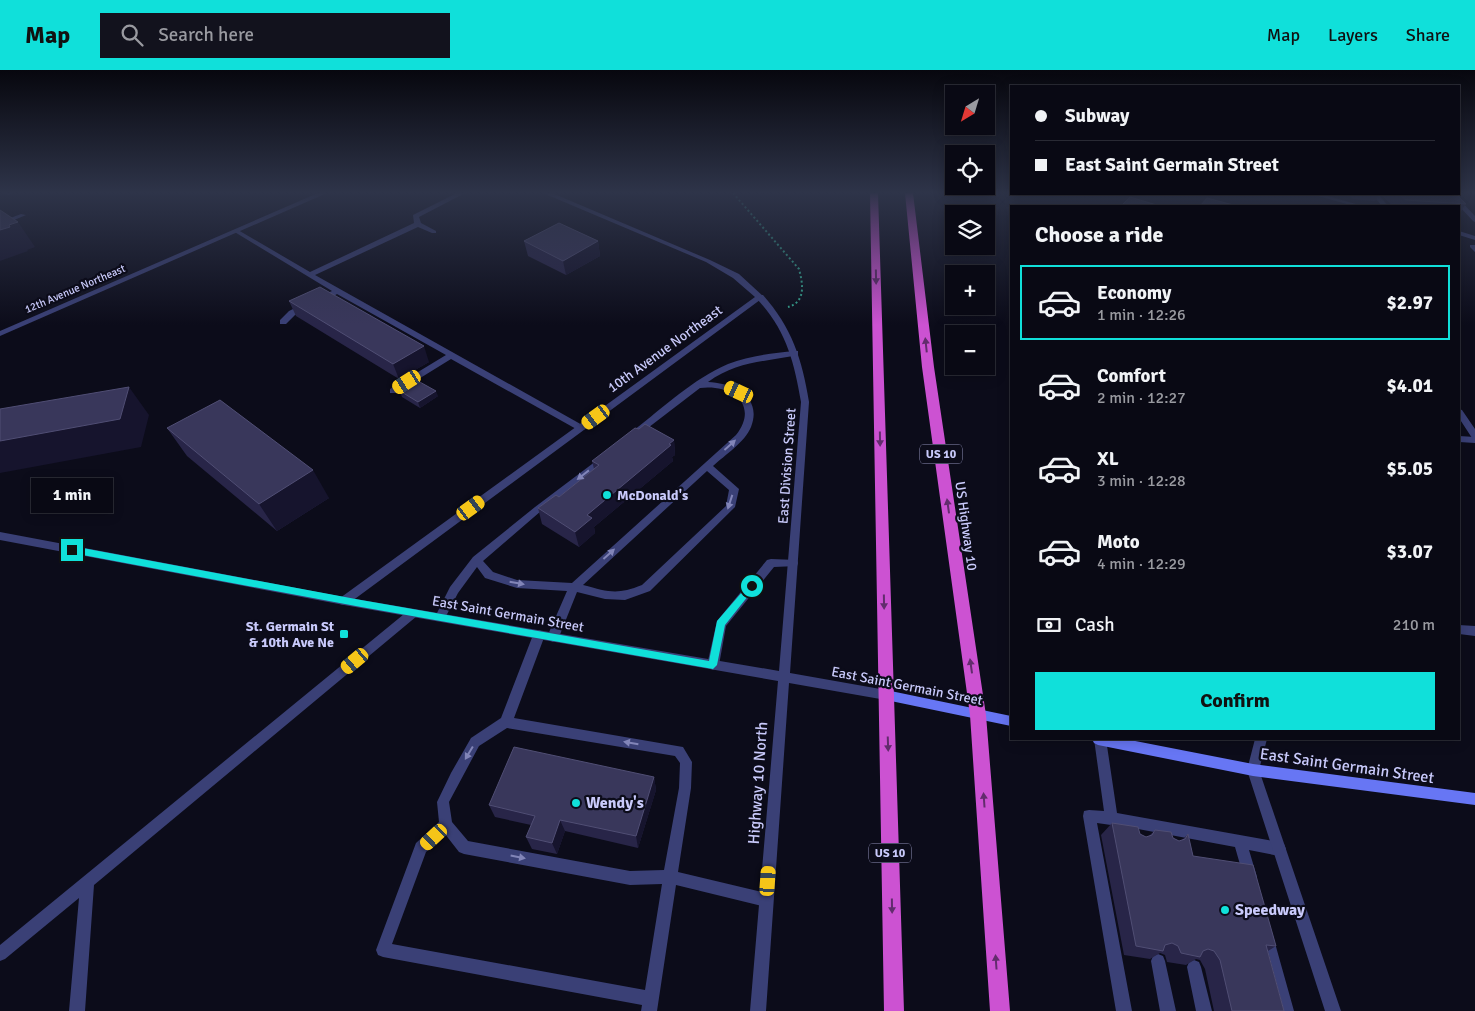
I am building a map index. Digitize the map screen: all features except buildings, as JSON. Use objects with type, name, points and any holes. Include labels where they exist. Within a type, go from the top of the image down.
[{"type":"highway","name":"US 10","points":[[875,237],[894,1011]]},
{"type":"highway","name":"US Highway 10","points":[[915,237],[928,367],[978,715]]},
{"type":"highway","name":"US 10","points":[[978,715],[1000,1011]]},
{"type":"main road","name":"East Saint Germain Street","points":[[886,695],[1010,721]]},
{"type":"main road","name":"East Saint Germain Street","points":[[1104,740],[1253,770],[1475,799]]},
{"type":"street","name":"12th Avenue Northeast","points":[[0,334],[222,237]]},
{"type":"street","points":[[246,237],[337,292],[581,428]]},
{"type":"street","points":[[310,275],[391,237]]},
{"type":"street","name":"East Division Street","points":[[651,237],[708,261],[736,276],[773,311],[787,333],[795,353],[805,402],[783,677]]},
{"type":"street","points":[[283,322],[292,313],[337,292]]},
{"type":"street","name":"10th Avenue Northeast","points":[[344,601],[760,297]]},
{"type":"street","points":[[629,439],[721,369],[740,362],[795,353]]},
{"type":"street","points":[[393,391],[450,356]]},
{"type":"street","points":[[553,637],[574,587],[738,437],[747,425],[748,406],[739,392],[722,385],[697,386]]},
{"type":"street","points":[[1460,414],[1475,436]]},
{"type":"street","points":[[1460,439],[1475,440]]},
{"type":"street","points":[[440,618],[454,590],[477,560],[538,509],[614,450]]},
{"type":"street","points":[[477,560],[489,575],[517,584],[574,587],[605,596],[625,596],[646,588],[730,507],[734,489],[707,466]]},
{"type":"street","name":"East Saint Germain Street","points":[[0,536],[344,601],[886,695]]},
{"type":"street","points":[[713,665],[720,624],[770,563],[793,563]]},
{"type":"street","points":[[0,954],[412,613]]},
{"type":"street","points":[[1460,630],[1475,631]]},
{"type":"street","points":[[539,635],[506,722],[476,742],[455,777],[443,802],[446,826],[464,847],[630,878],[670,877],[766,900]]},
{"type":"street","name":"Highway 10 North","points":[[758,1011],[783,677]]},
{"type":"street","points":[[446,826],[421,848],[383,950],[650,1005],[685,788],[686,762],[679,751],[506,722]]},
{"type":"street","points":[[1099,740],[1111,818]]},
{"type":"street","points":[[1261,740],[1253,770],[1333,1011]]},
{"type":"street","points":[[1124,1011],[1089,816],[1163,826],[1279,849]]},
{"type":"street","points":[[1131,821],[1135,840]]},
{"type":"street","points":[[1163,826],[1168,844]]},
{"type":"street","points":[[1240,841],[1253,888]]},
{"type":"street","points":[[77,1011],[87,882]]},
{"type":"street","points":[[1263,926],[1286,1011]]},
{"type":"street","points":[[1158,961],[1168,1011]]},
{"type":"street","points":[[1194,967],[1204,1011]]},
{"type":"path","points":[[771,237],[799,269],[803,285],[801,297],[795,305],[773,311]]},
{"type":"place","name":"McDonald's","points":[[607,495]]},
{"type":"place","name":"St. Germain St & 10th Ave Ne","points":[[344,634]]},
{"type":"place","name":"Wendy's","points":[[576,803]]},
{"type":"place","name":"Speedway","points":[[1225,910]]},
{"type":"route","points":[[72,550],[361,604],[713,665],[720,624],[752,586]]}]
